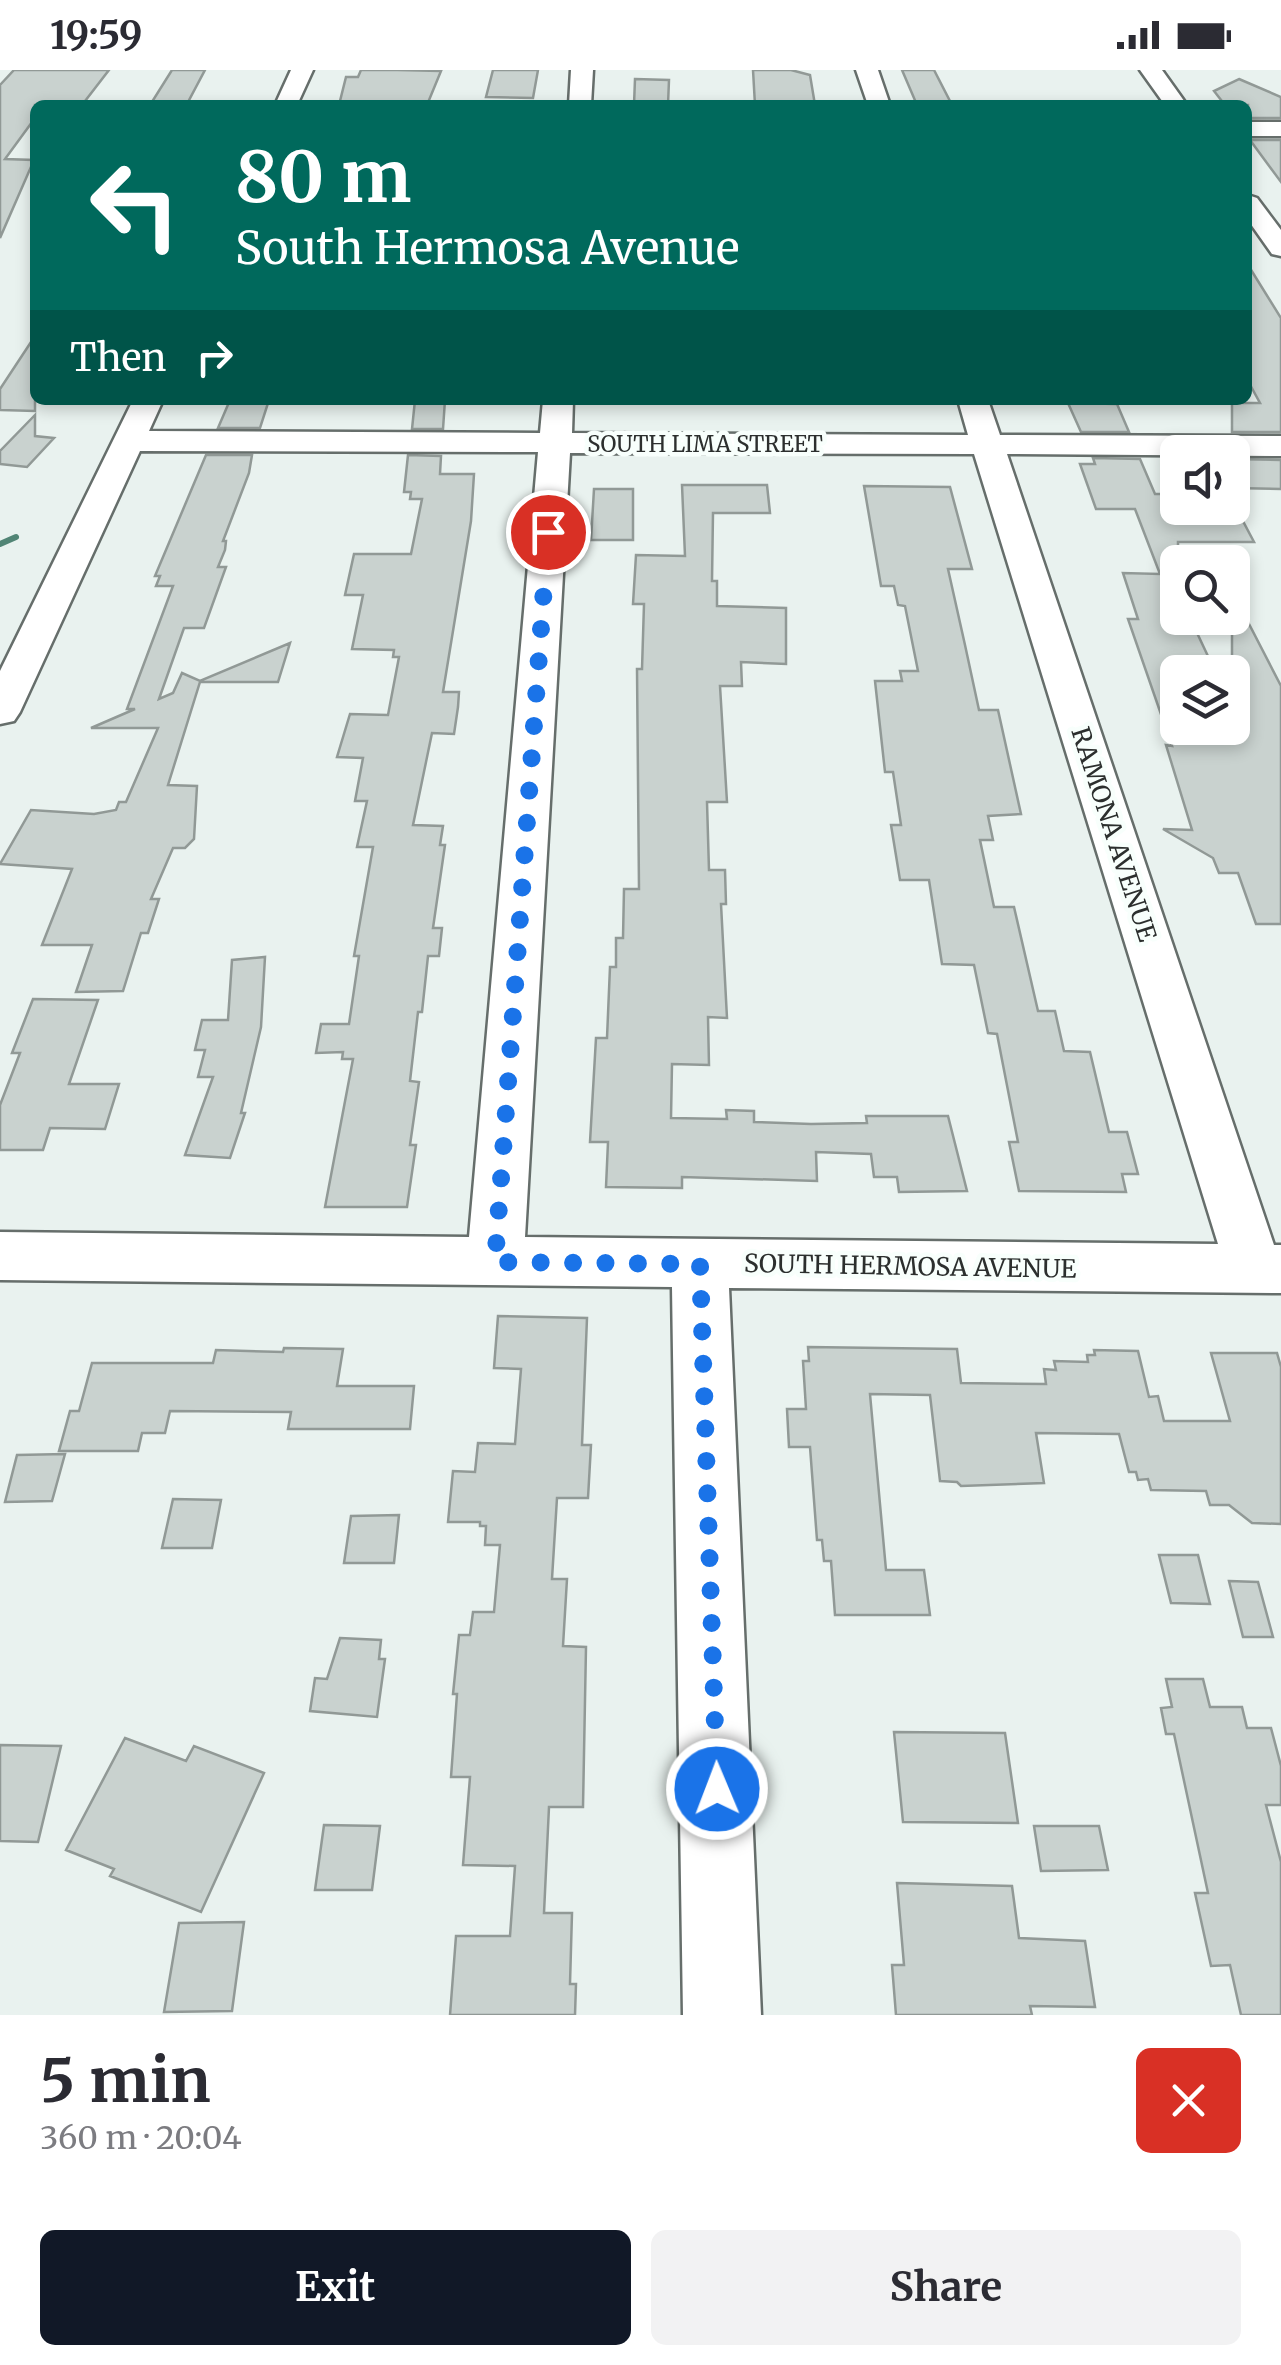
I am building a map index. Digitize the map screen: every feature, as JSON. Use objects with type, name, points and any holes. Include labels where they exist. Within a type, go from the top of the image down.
[{"type":"street","points":[[288,100],[302,70]]},
{"type":"street","points":[[580,100],[582,70]]},
{"type":"street","points":[[868,70],[877,100]]},
{"type":"street","points":[[1151,70],[1172,100]]},
{"type":"street","points":[[1252,129],[1281,129]]},
{"type":"street","points":[[1252,208],[1281,248]]},
{"type":"street","points":[[0,712],[146,405]]},
{"type":"street","name":"RAMONA AVENUE","points":[[975,405],[1268,1269]]},
{"type":"street","points":[[495,1262],[557,422]]},
{"type":"street","name":"SOUTH LIMA STREET","points":[[128,442],[557,422],[988,445],[1281,446]]},
{"type":"street","name":"SOUTH HERMOSA AVENUE","points":[[0,1256],[1268,1269]]},
{"type":"street","points":[[700,1264],[722,2015]]},
{"type":"building","points":[[14,70],[109,70],[86,100],[30,100],[30,125],[5,159],[30,160],[30,169],[0,238],[0,85]]},
{"type":"building","points":[[172,70],[205,70],[189,100],[153,100]]},
{"type":"building","points":[[361,70],[441,71],[429,100],[340,100],[346,77],[358,77]]},
{"type":"building","points":[[493,70],[538,70],[533,98],[486,97]]},
{"type":"building","points":[[753,70],[791,70],[810,75],[814,100],[755,100]]},
{"type":"building","points":[[902,70],[934,70],[949,100],[915,100]]},
{"type":"building","points":[[635,79],[669,80],[668,100],[634,100]]},
{"type":"building","points":[[1239,79],[1281,97],[1281,118],[1252,118],[1252,100],[1221,100],[1214,91]]},
{"type":"building","points":[[1252,140],[1281,140],[1281,182],[1252,143]]},
{"type":"building","points":[[1252,271],[1281,318],[1281,432],[1232,432],[1232,405],[1260,403],[1252,388]]},
{"type":"building","points":[[30,344],[30,405],[35,405],[35,411],[0,410],[0,389]]},
{"type":"building","points":[[228,405],[267,405],[260,428],[218,428]]},
{"type":"building","points":[[414,405],[445,405],[443,429],[412,429]]},
{"type":"building","points":[[1069,405],[1117,405],[1129,432],[1081,432]]},
{"type":"building","points":[[35,415],[35,436],[54,438],[27,467],[0,464],[0,451]]},
{"type":"building","points":[[206,455],[252,455],[223,541],[225,550],[218,567],[226,567],[204,628],[184,628],[159,699],[173,693],[182,673],[200,681],[290,643],[278,682],[200,682],[168,785],[197,786],[194,839],[185,848],[173,848],[151,899],[159,899],[148,933],[141,933],[123,991],[76,992],[92,945],[42,945],[72,869],[0,864],[31,810],[94,814],[116,810],[119,802],[126,802],[158,728],[91,728],[135,709],[127,709],[173,586],[156,586],[160,576],[155,576]]},
{"type":"building","points":[[408,455],[441,456],[440,474],[474,474],[471,521],[443,692],[459,692],[454,734],[432,733],[413,825],[443,826],[440,845],[445,845],[433,928],[442,928],[439,956],[428,956],[422,1012],[418,1012],[410,1081],[419,1082],[410,1145],[416,1145],[407,1207],[325,1207],[353,1059],[342,1059],[343,1052],[316,1053],[321,1024],[349,1024],[359,956],[354,956],[373,847],[357,847],[367,801],[355,801],[363,758],[337,757],[350,714],[388,715],[399,657],[393,657],[394,650],[352,649],[363,595],[345,595],[354,554],[411,554],[422,499],[410,499],[411,492],[404,492]]},
{"type":"building","points":[[1093,458],[1140,459],[1155,494],[1160,494],[1160,525],[1245,525],[1254,542],[1160,545],[1160,574],[1135,509],[1096,509],[1080,464],[1095,464]]},
{"type":"building","points":[[1250,459],[1281,460],[1281,489],[1250,488]]},
{"type":"building","points":[[682,485],[767,485],[770,513],[713,513],[712,581],[717,581],[717,606],[786,608],[786,664],[741,662],[742,686],[720,686],[727,802],[707,802],[709,870],[725,870],[726,904],[721,904],[727,1018],[708,1017],[709,1065],[672,1064],[671,1118],[727,1119],[726,1110],[754,1111],[754,1122],[811,1124],[867,1123],[866,1116],[948,1116],[967,1191],[899,1192],[897,1177],[874,1177],[871,1154],[816,1152],[817,1181],[682,1177],[682,1188],[606,1187],[608,1142],[590,1142],[596,1038],[607,1038],[610,967],[616,967],[616,938],[623,938],[624,889],[639,889],[637,669],[642,669],[644,604],[633,604],[636,555],[685,556]]},
{"type":"building","points":[[864,486],[950,487],[972,569],[948,569],[979,710],[998,710],[1021,814],[988,816],[993,840],[980,840],[994,907],[1014,907],[1038,1011],[1055,1011],[1064,1051],[1090,1052],[1109,1132],[1127,1132],[1138,1174],[1122,1174],[1126,1192],[1019,1191],[1009,1142],[1018,1142],[997,1034],[988,1033],[974,965],[942,964],[929,880],[900,880],[891,825],[901,825],[893,772],[885,772],[875,681],[902,681],[900,671],[918,671],[905,606],[898,605],[894,586],[881,586]]},
{"type":"building","points":[[594,489],[633,489],[633,540],[591,540]]},
{"type":"building","points":[[1123,573],[1160,574],[1160,635],[1198,635],[1207,655],[1160,655],[1160,711],[1128,619],[1138,619]]},
{"type":"building","points":[[1250,626],[1281,686],[1281,924],[1256,924],[1238,873],[1219,873],[1213,858],[1163,829],[1192,830],[1166,745],[1250,745],[1250,655],[1232,655],[1232,635],[1250,635]]},
{"type":"building","points":[[265,957],[261,1027],[241,1113],[245,1113],[230,1158],[185,1155],[213,1077],[198,1077],[205,1050],[195,1050],[202,1020],[228,1020],[232,960]]},
{"type":"building","points":[[33,999],[98,1000],[69,1084],[119,1084],[105,1129],[50,1128],[43,1150],[0,1150],[0,1105],[20,1053],[12,1053]]},
{"type":"building","points":[[498,1316],[587,1318],[582,1445],[591,1445],[588,1498],[557,1498],[552,1579],[567,1579],[563,1646],[586,1647],[583,1807],[549,1807],[544,1913],[572,1913],[570,1984],[576,1984],[575,2015],[450,2015],[456,1936],[510,1936],[515,1866],[463,1865],[470,1777],[451,1777],[459,1635],[470,1635],[473,1612],[494,1612],[500,1545],[485,1545],[486,1526],[480,1526],[480,1522],[448,1522],[453,1471],[475,1472],[478,1443],[515,1444],[521,1369],[494,1368]]},
{"type":"building","points":[[808,1347],[957,1349],[961,1383],[1046,1384],[1044,1369],[1056,1370],[1054,1361],[1088,1362],[1087,1355],[1095,1355],[1094,1350],[1138,1351],[1149,1397],[1158,1396],[1164,1421],[1230,1421],[1211,1353],[1277,1353],[1281,1367],[1281,1524],[1252,1523],[1229,1505],[1210,1505],[1206,1491],[1151,1490],[1148,1479],[1138,1480],[1136,1472],[1129,1472],[1119,1434],[1036,1433],[1044,1483],[961,1486],[940,1481],[930,1395],[870,1394],[886,1570],[924,1570],[930,1615],[835,1615],[831,1561],[824,1561],[822,1540],[817,1540],[810,1447],[789,1447],[787,1409],[806,1409],[803,1361],[809,1361]]},
{"type":"building","points":[[284,1348],[343,1349],[337,1386],[414,1386],[410,1429],[288,1429],[291,1412],[170,1411],[165,1433],[142,1433],[138,1451],[59,1451],[70,1411],[79,1411],[92,1363],[213,1363],[216,1350],[283,1352]]},
{"type":"building","points":[[65,1454],[52,1501],[5,1502],[17,1455]]},
{"type":"building","points":[[173,1499],[221,1500],[212,1548],[162,1548]]},
{"type":"building","points":[[399,1515],[394,1563],[344,1563],[351,1516]]},
{"type":"building","points":[[1159,1555],[1198,1555],[1210,1604],[1171,1603]]},
{"type":"building","points":[[1229,1581],[1258,1582],[1273,1637],[1243,1637]]},
{"type":"building","points":[[340,1638],[381,1640],[379,1659],[385,1659],[377,1717],[310,1711],[315,1678],[327,1679]]},
{"type":"building","points":[[1166,1679],[1203,1679],[1210,1707],[1242,1707],[1247,1728],[1271,1728],[1281,1766],[1281,1805],[1266,1805],[1281,1862],[1281,2015],[1241,2015],[1230,1965],[1211,1966],[1195,1893],[1208,1893],[1174,1734],[1166,1734],[1161,1708],[1172,1707]]},
{"type":"building","points":[[894,1732],[1005,1733],[1018,1823],[903,1822]]},
{"type":"building","points":[[125,1738],[186,1761],[194,1746],[264,1773],[201,1912],[110,1876],[114,1869],[66,1850]]},
{"type":"building","points":[[0,1745],[61,1746],[38,1842],[0,1841]]},
{"type":"building","points":[[324,1825],[380,1826],[372,1890],[315,1890]]},
{"type":"building","points":[[1034,1826],[1099,1826],[1108,1870],[1041,1871]]},
{"type":"building","points":[[897,1883],[1012,1886],[1019,1938],[1085,1941],[1095,2007],[1030,2006],[1032,2015],[896,2015],[892,1965],[904,1965]]},
{"type":"building","points":[[244,1922],[232,2011],[164,2012],[179,1923]]},
{"type":"waterway","points":[[0,544],[16,537]]},
{"type":"route","points":[[548,532],[495,1262],[700,1264],[717,1789]]}]
